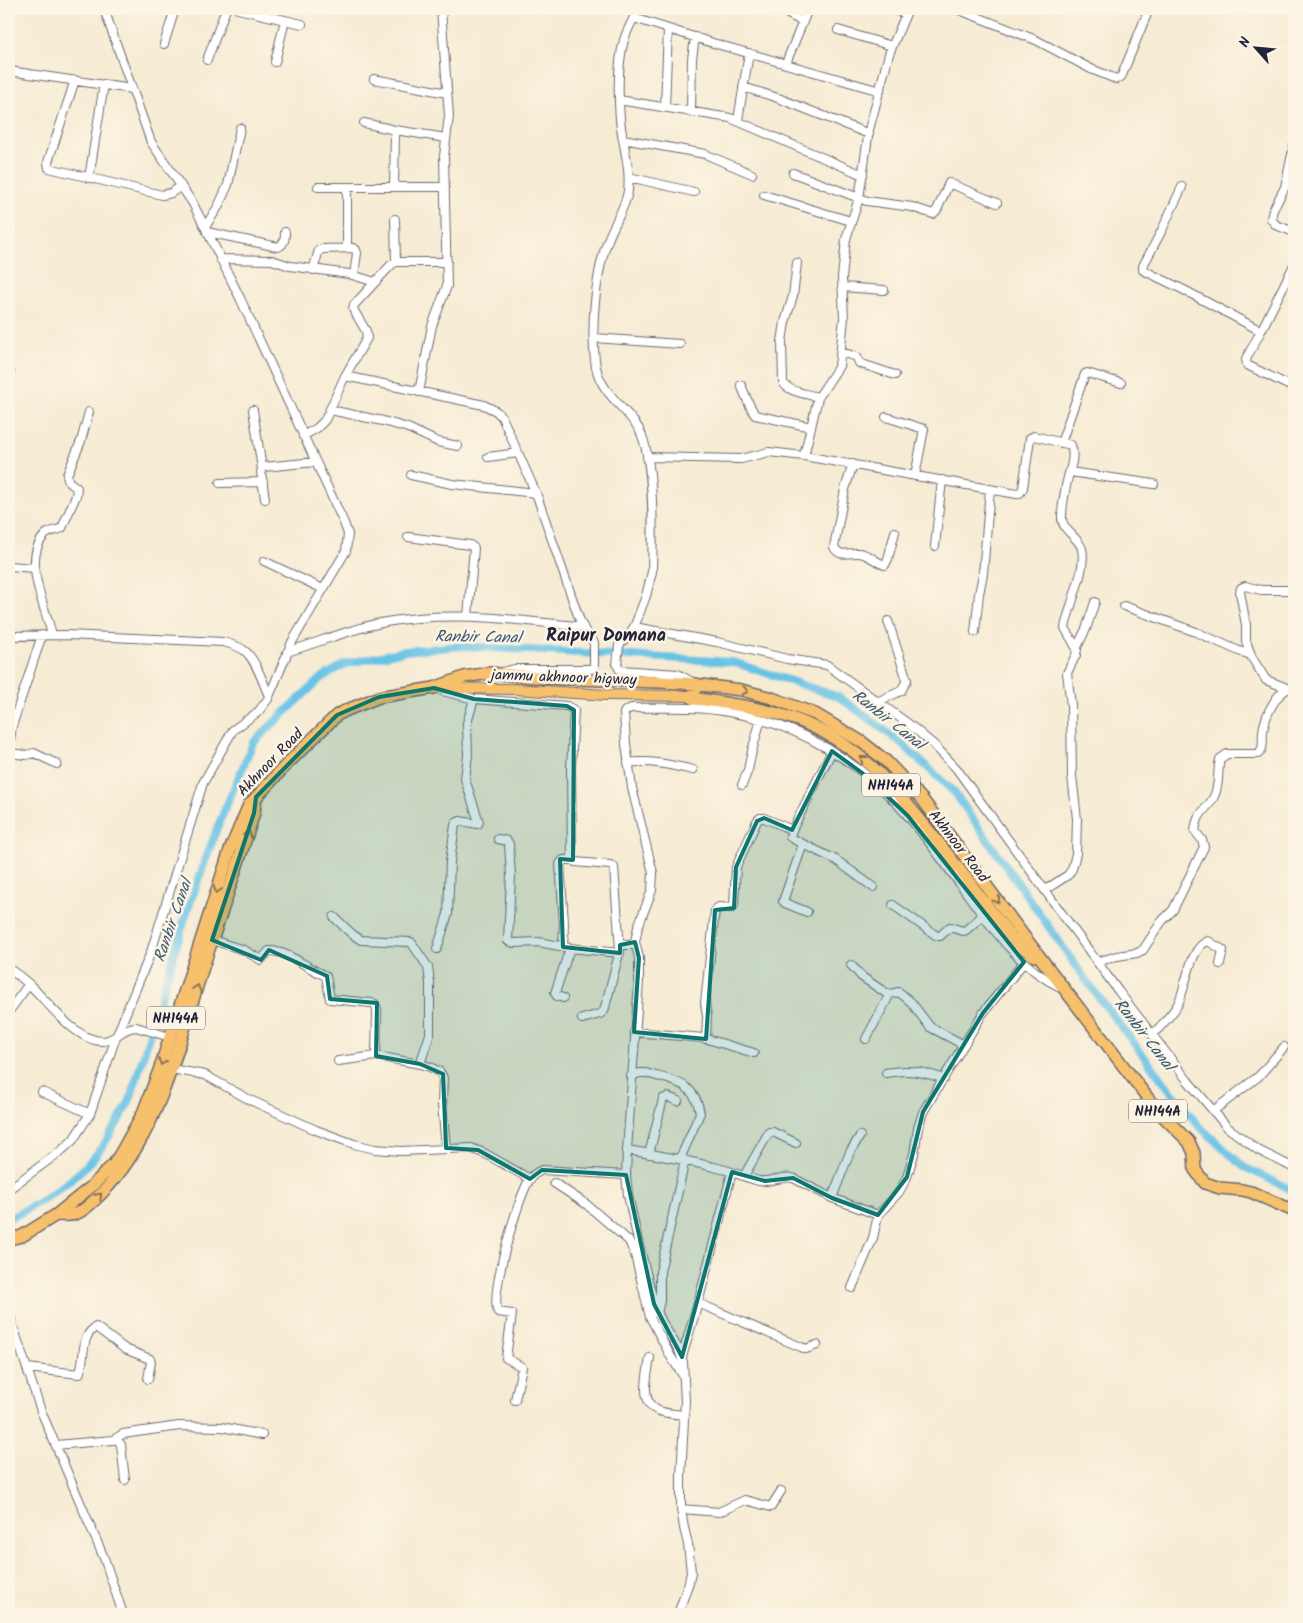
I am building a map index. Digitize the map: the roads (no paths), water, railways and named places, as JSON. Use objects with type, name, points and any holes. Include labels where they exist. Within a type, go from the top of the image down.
[{"type":"highway","name":"Akhnoor Road","points":[[56,1215],[91,1187],[114,1164],[143,1113],[164,1036],[230,850],[245,811],[256,797],[337,716],[357,705],[379,697],[434,688],[476,674],[497,673],[582,680],[696,684],[741,690],[786,703],[828,721],[873,751],[898,773],[922,799],[1157,1110],[1189,1142],[1194,1153],[1195,1170],[1204,1183],[1220,1188],[1251,1192],[1294,1212]]},
{"type":"highway","points":[[692,696],[696,684]]},
{"type":"highway","name":"Akhnoor Road","points":[[692,696],[692,698],[758,708],[787,717],[827,734],[852,750],[889,781],[1012,939],[1045,964]]},
{"type":"highway","points":[[56,1215],[72,1215],[82,1210],[102,1193],[120,1174],[149,1124],[171,1069],[254,814],[256,797]]},
{"type":"highway","name":"NH144A","points":[[9,1239],[22,1236],[56,1215]]},
{"type":"main road","name":"jammu akhnoor higway","points":[[434,688],[514,689],[606,695],[692,696]]},
{"type":"street","points":[[9,1189],[73,1140],[90,1114],[116,1037],[151,952],[203,783],[232,730],[258,712],[269,696],[287,652],[300,627],[342,561],[348,539],[344,522],[240,298],[192,202],[151,142],[104,9]]},
{"type":"street","points":[[164,44],[175,9]]},
{"type":"street","points":[[207,60],[226,9]]},
{"type":"street","points":[[238,9],[302,24]]},
{"type":"street","points":[[419,392],[432,326],[447,286],[444,156],[449,116],[442,9]]},
{"type":"street","points":[[638,9],[621,51],[619,100],[628,177],[626,200],[623,210],[608,238],[602,260],[596,294],[594,338],[597,370],[602,381],[643,438],[647,456],[653,515],[652,572],[646,596],[634,627],[618,648],[617,665],[620,670],[678,674],[696,684]]},
{"type":"street","points":[[779,9],[802,22]]},
{"type":"street","points":[[786,64],[808,9]]},
{"type":"street","points":[[804,456],[818,396],[837,371],[840,360],[844,318],[843,257],[851,221],[859,198],[868,134],[892,46],[907,11],[892,9]]},
{"type":"street","points":[[957,9],[1036,40],[1091,69],[1116,79],[1122,75],[1149,9]]},
{"type":"street","points":[[634,18],[695,38],[880,91]]},
{"type":"street","points":[[275,62],[285,20]]},
{"type":"street","points":[[665,107],[668,29]]},
{"type":"street","points":[[838,30],[892,46]]},
{"type":"street","points":[[691,111],[692,59],[695,38]]},
{"type":"street","points":[[738,120],[749,53]]},
{"type":"street","points":[[9,70],[132,89]]},
{"type":"street","points":[[374,79],[447,93]]},
{"type":"street","points":[[75,80],[48,166],[53,170],[162,195],[171,193],[180,186]]},
{"type":"street","points":[[89,178],[104,84]]},
{"type":"street","points":[[744,88],[793,103],[868,134]]},
{"type":"street","points":[[619,100],[738,120],[774,138],[863,175]]},
{"type":"street","points":[[364,123],[446,138]]},
{"type":"street","points":[[206,230],[228,185],[240,128]]},
{"type":"street","points":[[394,130],[394,186]]},
{"type":"street","points":[[623,139],[705,154],[752,174]]},
{"type":"street","points":[[1294,145],[1284,186],[1271,219],[1276,225],[1294,232]]},
{"type":"street","points":[[793,172],[859,198],[878,203],[912,207],[933,214],[937,210],[947,185],[950,183],[997,203]]},
{"type":"street","points":[[628,177],[694,192]]},
{"type":"street","points":[[318,187],[445,187]]},
{"type":"street","points":[[1182,187],[1143,266],[1143,270],[1261,331]]},
{"type":"street","points":[[347,188],[347,248]]},
{"type":"street","points":[[764,195],[851,221]]},
{"type":"street","points":[[395,219],[396,262]]},
{"type":"street","points":[[206,230],[278,247],[285,241],[285,232]]},
{"type":"street","points":[[313,270],[319,250],[347,248],[356,250],[357,253],[354,275]]},
{"type":"street","points":[[220,259],[272,260],[290,266],[354,275],[376,282]]},
{"type":"street","points":[[303,436],[322,424],[367,336],[353,308],[391,265],[396,262],[447,262]]},
{"type":"street","points":[[797,263],[794,296],[782,342],[783,382],[788,388],[818,396]]},
{"type":"street","points":[[1294,264],[1246,359],[1247,365],[1294,388]]},
{"type":"street","points":[[842,286],[884,290]]},
{"type":"street","points":[[594,338],[680,344]]},
{"type":"street","points":[[841,352],[857,357],[860,363],[895,374]]},
{"type":"street","points":[[1061,443],[1085,374],[1121,383]]},
{"type":"street","points":[[346,376],[490,407],[502,417],[536,493],[583,627],[595,646],[594,666],[589,669],[515,669],[497,673]]},
{"type":"street","points":[[741,385],[748,404],[755,415],[811,427]]},
{"type":"street","points":[[253,410],[265,499]]},
{"type":"street","points":[[330,410],[408,428],[438,442],[458,446]]},
{"type":"street","points":[[52,635],[41,598],[35,568],[36,553],[43,537],[50,532],[62,528],[76,496],[77,488],[70,482],[67,475],[81,441],[89,412]]},
{"type":"street","points":[[886,417],[924,429],[915,476]]},
{"type":"street","points":[[647,456],[741,459],[769,452],[853,464],[1017,494],[1022,491],[1029,440],[1032,436],[1069,444],[1072,447],[1073,455],[1065,492],[1062,520],[1078,540],[1083,554],[1065,628],[1066,633],[1077,647]]},
{"type":"street","points":[[488,456],[518,453]]},
{"type":"street","points":[[262,469],[316,462]]},
{"type":"street","points":[[853,464],[841,509],[835,550],[842,554],[866,554],[885,565],[895,532]]},
{"type":"street","points":[[1070,472],[1154,484]]},
{"type":"street","points":[[411,476],[452,484],[536,493]]},
{"type":"street","points":[[935,546],[942,480]]},
{"type":"street","points":[[220,483],[262,482]]},
{"type":"street","points":[[975,632],[983,574],[990,489]]},
{"type":"street","points":[[408,537],[474,548],[468,616]]},
{"type":"street","points":[[264,561],[323,590]]},
{"type":"street","points":[[9,566],[35,568]]},
{"type":"street","points":[[1291,688],[1266,680],[1250,655],[1246,641],[1245,618],[1240,596],[1241,588],[1245,586],[1261,590],[1294,590]]},
{"type":"street","points":[[1045,890],[1068,875],[1072,869],[1076,854],[1077,819],[1072,776],[1072,724],[1067,673],[1076,655],[1077,647],[1086,629],[1095,602]]},
{"type":"street","points":[[1124,606],[1196,632],[1250,655]]},
{"type":"street","points":[[287,652],[384,622],[412,618],[468,616],[583,627]]},
{"type":"street","points":[[877,702],[901,691],[907,680],[888,621]]},
{"type":"street","points":[[634,627],[717,642],[787,659],[827,665],[933,744],[956,768],[1097,962],[1213,1111],[1227,1127],[1258,1150],[1294,1168]]},
{"type":"street","points":[[9,747],[14,719],[42,635]]},
{"type":"street","points":[[9,636],[52,635],[198,640],[232,644],[241,648],[251,657],[269,696]]},
{"type":"street","points":[[434,688],[474,700],[567,706],[574,710],[570,776],[573,860]]},
{"type":"street","points":[[1097,962],[1143,950],[1162,921],[1173,910],[1204,848],[1204,844],[1195,831],[1195,827],[1199,814],[1215,795],[1218,786],[1220,759],[1226,754],[1254,755],[1262,751],[1266,719],[1277,699],[1291,688]]},
{"type":"street","points":[[437,949],[448,914],[450,862],[454,826],[460,822],[477,824],[478,822],[465,779],[468,755],[467,722],[474,700]]},
{"type":"street","points":[[682,1356],[657,1313],[638,1240],[628,1195],[626,1175],[639,958],[635,942],[638,927],[652,890],[653,873],[635,805],[628,764],[623,717],[627,709],[668,708],[729,712],[761,719],[792,730],[832,751],[865,775],[908,816],[1014,953],[1035,972],[1064,988]]},
{"type":"street","points":[[742,785],[748,770],[761,719]]},
{"type":"street","points":[[832,751],[790,836],[836,860],[874,888]]},
{"type":"street","points":[[9,753],[26,755],[34,753],[57,764]]},
{"type":"street","points":[[628,764],[640,762],[659,763],[693,770]]},
{"type":"street","points":[[706,1039],[707,1016],[705,1003],[715,910],[717,908],[732,908],[734,905],[737,861],[758,819],[764,818],[792,830]]},
{"type":"street","points":[[498,838],[507,841],[509,851],[511,876],[508,941],[512,943],[538,942],[566,947],[620,949],[635,942]]},
{"type":"street","points":[[803,844],[783,901],[807,912]]},
{"type":"street","points":[[563,998],[556,996],[566,947],[560,864],[563,860],[573,860],[613,866],[620,949],[604,1011],[582,1019]]},
{"type":"street","points":[[892,905],[939,937],[950,927],[963,931],[966,930],[983,915]]},
{"type":"street","points":[[334,917],[361,940],[410,942],[414,944],[417,954],[426,964],[430,983],[431,1024],[420,1064]]},
{"type":"street","points":[[212,940],[244,950],[261,960],[270,951],[284,954],[313,971],[326,976],[330,999],[375,1004],[377,1008],[376,1056]]},
{"type":"street","points":[[1153,1034],[1178,1004],[1195,953],[1204,942],[1210,942],[1223,950],[1220,964]]},
{"type":"street","points":[[852,1288],[873,1238],[878,1215],[902,1188],[911,1165],[921,1117],[990,1003],[1024,962]]},
{"type":"street","points":[[851,965],[862,977],[890,994],[899,992],[930,1026],[964,1045]]},
{"type":"street","points":[[9,969],[29,984],[69,1024],[93,1040],[100,1041],[116,1037],[128,1027],[136,1027],[164,1036]]},
{"type":"street","points":[[9,1011],[29,984]]},
{"type":"street","points":[[866,1038],[890,994]]},
{"type":"street","points":[[634,1032],[706,1039],[754,1053]]},
{"type":"street","points":[[1213,1111],[1259,1076],[1284,1047]]},
{"type":"street","points":[[338,1061],[376,1056],[430,1067],[442,1076],[442,1112],[446,1148]]},
{"type":"street","points":[[171,1069],[205,1075],[250,1100],[316,1130],[354,1144],[375,1149],[401,1151],[446,1148],[478,1150],[530,1180]]},
{"type":"street","points":[[886,1073],[912,1070],[944,1079]]},
{"type":"street","points":[[631,1076],[646,1073],[683,1084],[691,1091],[700,1113],[682,1160],[660,1272],[660,1301],[657,1313]]},
{"type":"street","points":[[42,1092],[90,1114]]},
{"type":"street","points":[[649,1154],[663,1099],[668,1097],[678,1101]]},
{"type":"street","points":[[744,1176],[769,1132],[773,1132],[796,1143]]},
{"type":"street","points":[[832,1198],[850,1152],[860,1136]]},
{"type":"street","points":[[626,1150],[682,1160],[765,1181],[783,1177],[793,1178],[832,1198],[878,1215]]},
{"type":"street","points":[[515,1400],[522,1367],[506,1358],[512,1315],[497,1311],[497,1296],[510,1227],[522,1195],[534,1174],[542,1170],[626,1175]]},
{"type":"street","points":[[678,1614],[691,1572],[681,1508],[680,1476],[685,1415],[682,1356],[698,1303],[732,1172]]},
{"type":"street","points":[[554,1183],[586,1204],[630,1241],[650,1317],[671,1358],[684,1377]]},
{"type":"street","points":[[698,1303],[801,1348],[806,1349],[818,1346]]},
{"type":"street","points":[[9,1314],[31,1369],[41,1411],[60,1445],[104,1558],[123,1614]]},
{"type":"street","points":[[31,1369],[79,1374],[82,1369],[84,1344],[92,1329],[96,1327],[125,1349],[150,1359],[148,1379]]},
{"type":"street","points":[[650,1358],[646,1389],[650,1405],[659,1411],[685,1415]]},
{"type":"street","points":[[60,1445],[117,1438],[123,1434],[187,1425],[222,1427],[262,1435]]},
{"type":"street","points":[[117,1438],[121,1445],[125,1480]]},
{"type":"street","points":[[681,1508],[719,1512],[744,1500],[771,1507],[781,1491]]},
{"type":"waterway","name":"Ranbir Canal","points":[[9,1218],[55,1192],[82,1170],[103,1146],[130,1100],[186,915],[217,828],[253,743],[320,679],[345,664],[404,651],[462,646],[733,662],[839,697],[899,741],[954,792],[1088,983],[1199,1126],[1244,1167],[1294,1191]]},
{"type":"district","name":"Raipur Domana","points":[[606,635]]}]
